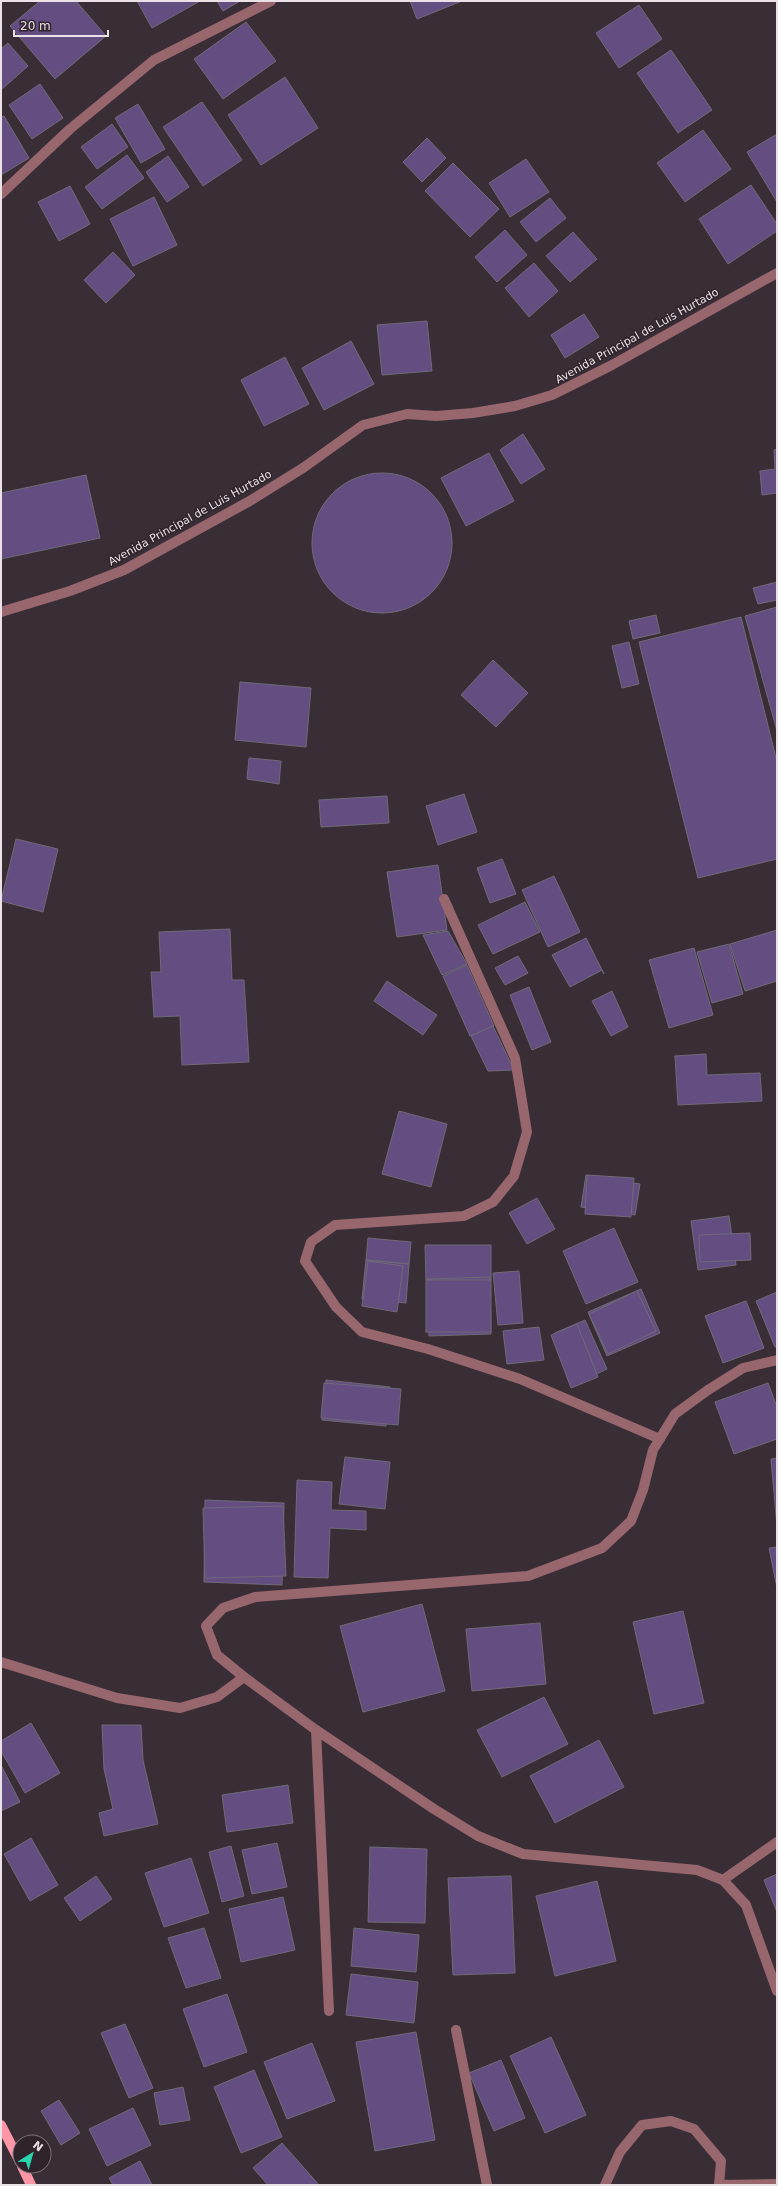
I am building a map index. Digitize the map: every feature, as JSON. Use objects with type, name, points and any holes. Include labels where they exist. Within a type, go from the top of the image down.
[{"type":"main road","points":[[1,2125],[12,2146]]},
{"type":"main road","points":[[26,2174],[31,2185]]},
{"type":"street","points":[[1,194],[70,129],[154,60],[271,1]]},
{"type":"street","name":"Avenida Principal de Luis Hurtado","points":[[1,612],[70,591],[124,570],[248,502],[303,468],[363,426],[407,414],[436,416],[473,413],[515,406],[552,395],[612,365],[777,273]]},
{"type":"street","points":[[444,899],[515,1058],[527,1132],[514,1176],[493,1202],[464,1216],[335,1226],[311,1242],[305,1261],[336,1307],[362,1332],[428,1349],[520,1379],[660,1439]]},
{"type":"street","points":[[777,1360],[743,1368],[708,1390],[675,1414],[653,1450],[643,1490],[631,1521],[602,1548],[528,1576],[255,1598],[223,1608],[206,1626],[218,1655],[244,1677],[316,1730],[434,1809],[478,1836],[523,1854],[697,1870],[723,1880],[746,1905],[777,1991]]},
{"type":"street","points":[[1,1662],[117,1698],[180,1708],[217,1697],[244,1677]]},
{"type":"street","points":[[316,1730],[329,2011]]},
{"type":"street","points":[[723,1880],[777,1842]]},
{"type":"street","points":[[456,2030],[487,2185]]},
{"type":"street","points":[[605,2185],[620,2152],[642,2125],[671,2121],[694,2128],[721,2161],[720,2185],[777,2184]]},
{"type":"building","points":[[40,1],[76,1],[106,36],[55,79],[10,26]]},
{"type":"building","points":[[137,1],[200,1],[152,28]]},
{"type":"building","points":[[217,1],[240,1],[223,11]]},
{"type":"building","points":[[410,1],[462,1],[417,19]]},
{"type":"building","points":[[639,5],[662,39],[619,68],[596,33]]},
{"type":"building","points":[[246,22],[276,61],[223,99],[194,59]]},
{"type":"building","points":[[8,43],[28,66],[1,90],[1,49]]},
{"type":"building","points":[[671,50],[712,110],[678,133],[637,73]]},
{"type":"building","points":[[285,77],[318,128],[261,165],[228,115]]},
{"type":"building","points":[[40,84],[63,118],[32,139],[9,105]]},
{"type":"building","points":[[202,102],[242,160],[203,186],[163,127]]},
{"type":"building","points":[[138,104],[165,149],[141,163],[115,118]]},
{"type":"building","points":[[4,116],[29,158],[1,175],[1,117]]},
{"type":"building","points":[[112,124],[128,147],[97,169],[81,147]]},
{"type":"building","points":[[703,130],[731,169],[685,202],[657,163]]},
{"type":"building","points":[[777,134],[777,202],[747,152]]},
{"type":"building","points":[[427,138],[446,158],[422,182],[403,162]]},
{"type":"building","points":[[127,155],[144,178],[102,209],[85,187]]},
{"type":"building","points":[[168,156],[189,187],[167,202],[146,172]]},
{"type":"building","points":[[526,159],[549,192],[510,217],[489,183]]},
{"type":"building","points":[[453,163],[499,209],[470,237],[425,191]]},
{"type":"building","points":[[751,185],[777,224],[777,231],[728,264],[699,219]]},
{"type":"building","points":[[70,186],[90,224],[59,241],[38,202]]},
{"type":"building","points":[[154,197],[177,245],[133,266],[110,219]]},
{"type":"building","points":[[550,198],[566,218],[536,242],[520,222]]},
{"type":"building","points":[[505,230],[527,255],[497,282],[475,257]]},
{"type":"building","points":[[573,232],[597,259],[570,282],[546,256]]},
{"type":"building","points":[[113,252],[135,275],[106,303],[84,280]]},
{"type":"building","points":[[534,263],[558,291],[529,317],[505,288]]},
{"type":"building","points":[[584,314],[599,337],[565,358],[551,335]]},
{"type":"building","points":[[427,321],[432,371],[382,375],[377,325]]},
{"type":"building","points":[[351,341],[374,384],[324,410],[302,368]]},
{"type":"building","points":[[285,357],[309,404],[264,426],[241,380]]},
{"type":"building","points":[[523,434],[545,469],[521,484],[500,450]]},
{"type":"building","points":[[777,449],[777,493],[762,495],[760,471],[775,469],[774,450]]},
{"type":"building","points":[[489,453],[514,501],[466,526],[441,478]]},
{"type":"building","points":[[389,473],[409,478],[432,493],[447,516],[451,529],[451,557],[447,570],[432,593],[409,608],[396,612],[375,613],[355,608],[332,593],[317,570],[313,557],[312,536],[317,516],[332,493],[355,478],[368,474]]},
{"type":"building","points":[[86,475],[100,538],[1,559],[1,493]]},
{"type":"building","points":[[777,582],[777,600],[758,604],[753,588]]},
{"type":"building","points":[[777,607],[777,731],[745,616]]},
{"type":"building","points":[[656,615],[660,633],[633,639],[629,621]]},
{"type":"building","points":[[741,617],[777,762],[777,859],[698,878],[639,642]]},
{"type":"building","points":[[629,642],[639,684],[622,688],[612,646]]},
{"type":"building","points":[[493,660],[528,693],[496,727],[461,695]]},
{"type":"building","points":[[240,682],[311,688],[306,747],[235,740]]},
{"type":"building","points":[[249,758],[281,761],[279,784],[247,779]]},
{"type":"building","points":[[464,794],[477,832],[438,845],[426,806]]},
{"type":"building","points":[[387,796],[389,823],[321,827],[319,800]]},
{"type":"building","points":[[16,839],[58,849],[43,912],[1,901]]},
{"type":"building","points":[[502,859],[516,894],[490,903],[477,868]]},
{"type":"building","points":[[438,865],[447,930],[397,937],[387,872]]},
{"type":"building","points":[[554,876],[580,932],[548,947],[522,890]]},
{"type":"building","points":[[525,902],[540,932],[493,954],[478,925]]},
{"type":"building","points":[[230,929],[232,980],[244,980],[249,1062],[182,1065],[180,1016],[154,1017],[151,972],[161,972],[159,932]]},
{"type":"building","points":[[777,930],[777,981],[745,991],[730,944]]},
{"type":"building","points":[[448,931],[467,964],[442,975],[423,935]]},
{"type":"building","points":[[586,938],[602,970],[570,987],[552,955]]},
{"type":"building","points":[[729,944],[743,994],[712,1003],[697,952]]},
{"type":"building","points":[[694,948],[713,1015],[669,1028],[649,960]]},
{"type":"building","points":[[518,956],[528,973],[505,985],[495,968]]},
{"type":"building","points":[[467,965],[494,1026],[470,1036],[443,976]]},
{"type":"building","points":[[387,981],[437,1015],[423,1035],[374,1001]]},
{"type":"building","points":[[529,987],[551,1042],[532,1050],[510,995]]},
{"type":"building","points":[[612,991],[628,1027],[611,1036],[592,1001]]},
{"type":"building","points":[[493,1026],[514,1070],[488,1071],[471,1036]]},
{"type":"building","points":[[706,1054],[707,1075],[760,1073],[762,1101],[678,1105],[675,1056]]},
{"type":"building","points":[[399,1111],[447,1124],[431,1187],[382,1174]]},
{"type":"building","points":[[586,1175],[640,1184],[635,1215],[581,1207]]},
{"type":"building","points":[[587,1175],[634,1178],[631,1217],[585,1214]]},
{"type":"building","points":[[537,1198],[555,1229],[527,1244],[509,1213]]},
{"type":"building","points":[[729,1216],[736,1265],[698,1270],[691,1221]]},
{"type":"building","points":[[614,1228],[638,1282],[586,1304],[563,1251]]},
{"type":"building","points":[[750,1233],[751,1260],[700,1262],[699,1235]]},
{"type":"building","points":[[368,1238],[411,1242],[409,1264],[366,1260]]},
{"type":"building","points":[[425,1245],[491,1245],[491,1280],[426,1280]]},
{"type":"building","points":[[366,1260],[409,1264],[406,1303],[362,1299]]},
{"type":"building","points":[[368,1261],[403,1266],[397,1312],[362,1306]]},
{"type":"building","points":[[519,1271],[523,1323],[498,1325],[493,1273]]},
{"type":"building","points":[[490,1277],[491,1334],[429,1336],[427,1279]]},
{"type":"building","points":[[426,1280],[491,1280],[491,1332],[426,1332]]},
{"type":"building","points":[[641,1289],[660,1333],[607,1356],[588,1312]]},
{"type":"building","points":[[637,1291],[656,1331],[608,1354],[589,1314]]},
{"type":"building","points":[[777,1292],[777,1347],[775,1347],[756,1301]]},
{"type":"building","points":[[746,1301],[764,1348],[723,1363],[705,1316]]},
{"type":"building","points":[[585,1320],[607,1369],[577,1383],[555,1333]]},
{"type":"building","points":[[577,1324],[598,1377],[571,1388],[551,1335]]},
{"type":"building","points":[[539,1327],[544,1360],[507,1364],[503,1331]]},
{"type":"building","points":[[326,1380],[390,1387],[386,1426],[322,1420]]},
{"type":"building","points":[[324,1383],[401,1389],[398,1425],[321,1418]]},
{"type":"building","points":[[768,1383],[777,1407],[777,1439],[734,1454],[715,1402]]},
{"type":"building","points":[[345,1457],[390,1462],[385,1509],[339,1504]]},
{"type":"building","points":[[777,1458],[777,1526],[771,1459]]},
{"type":"building","points":[[297,1480],[332,1482],[331,1510],[366,1511],[366,1530],[330,1528],[328,1578],[294,1577]]},
{"type":"building","points":[[205,1500],[284,1503],[282,1585],[204,1582]]},
{"type":"building","points":[[283,1506],[286,1576],[205,1578],[203,1508]]},
{"type":"building","points":[[777,1547],[777,1588],[769,1548]]},
{"type":"building","points":[[422,1604],[445,1691],[363,1712],[340,1626]]},
{"type":"building","points":[[683,1611],[704,1703],[654,1714],[633,1622]]},
{"type":"building","points":[[540,1623],[546,1684],[472,1691],[466,1629]]},
{"type":"building","points":[[544,1697],[568,1744],[502,1777],[477,1730]]},
{"type":"building","points":[[31,1723],[60,1773],[25,1793],[1,1751],[1,1741]]},
{"type":"building","points":[[102,1725],[141,1725],[143,1760],[158,1824],[104,1836],[99,1813],[113,1809],[104,1769]]},
{"type":"building","points":[[599,1740],[624,1787],[555,1823],[530,1776]]},
{"type":"building","points":[[1,1765],[20,1802],[1,1811]]},
{"type":"building","points":[[288,1785],[293,1823],[227,1832],[222,1795]]},
{"type":"building","points":[[31,1838],[58,1885],[30,1901],[4,1854]]},
{"type":"building","points":[[277,1843],[287,1887],[252,1894],[242,1850]]},
{"type":"building","points":[[231,1846],[244,1896],[222,1902],[209,1852]]},
{"type":"building","points":[[370,1847],[427,1849],[425,1923],[368,1922]]},
{"type":"building","points":[[191,1858],[209,1913],[164,1927],[145,1873]]},
{"type":"building","points":[[777,1874],[777,1912],[764,1880]]},
{"type":"building","points":[[96,1876],[112,1899],[80,1921],[64,1898]]},
{"type":"building","points":[[511,1876],[515,1973],[453,1975],[448,1878]]},
{"type":"building","points":[[597,1881],[616,1961],[555,1976],[536,1896]]},
{"type":"building","points":[[283,1897],[295,1950],[241,1962],[229,1909]]},
{"type":"building","points":[[204,1928],[221,1978],[186,1988],[168,1938]]},
{"type":"building","points":[[354,1928],[419,1935],[416,1972],[351,1966]]},
{"type":"building","points":[[351,1974],[418,1982],[414,2023],[346,2015]]},
{"type":"building","points":[[227,1994],[247,2052],[204,2067],[183,2009]]},
{"type":"building","points":[[125,2024],[153,2088],[129,2098],[101,2033]]},
{"type":"building","points":[[416,2032],[435,2140],[375,2151],[356,2042]]},
{"type":"building","points":[[551,2037],[586,2115],[545,2133],[510,2056]]},
{"type":"building","points":[[312,2043],[335,2101],[287,2119],[264,2062]]},
{"type":"building","points":[[501,2060],[525,2118],[494,2131],[469,2073]]},
{"type":"building","points":[[254,2070],[282,2137],[241,2153],[214,2087]]},
{"type":"building","points":[[183,2087],[190,2120],[160,2125],[154,2093]]},
{"type":"building","points":[[59,2100],[80,2133],[61,2145],[41,2111]]},
{"type":"building","points":[[133,2108],[151,2145],[107,2166],[89,2129]]},
{"type":"building","points":[[282,2143],[319,2185],[268,2185],[253,2168]]},
{"type":"building","points":[[140,2161],[152,2185],[113,2185],[109,2178]]}]
